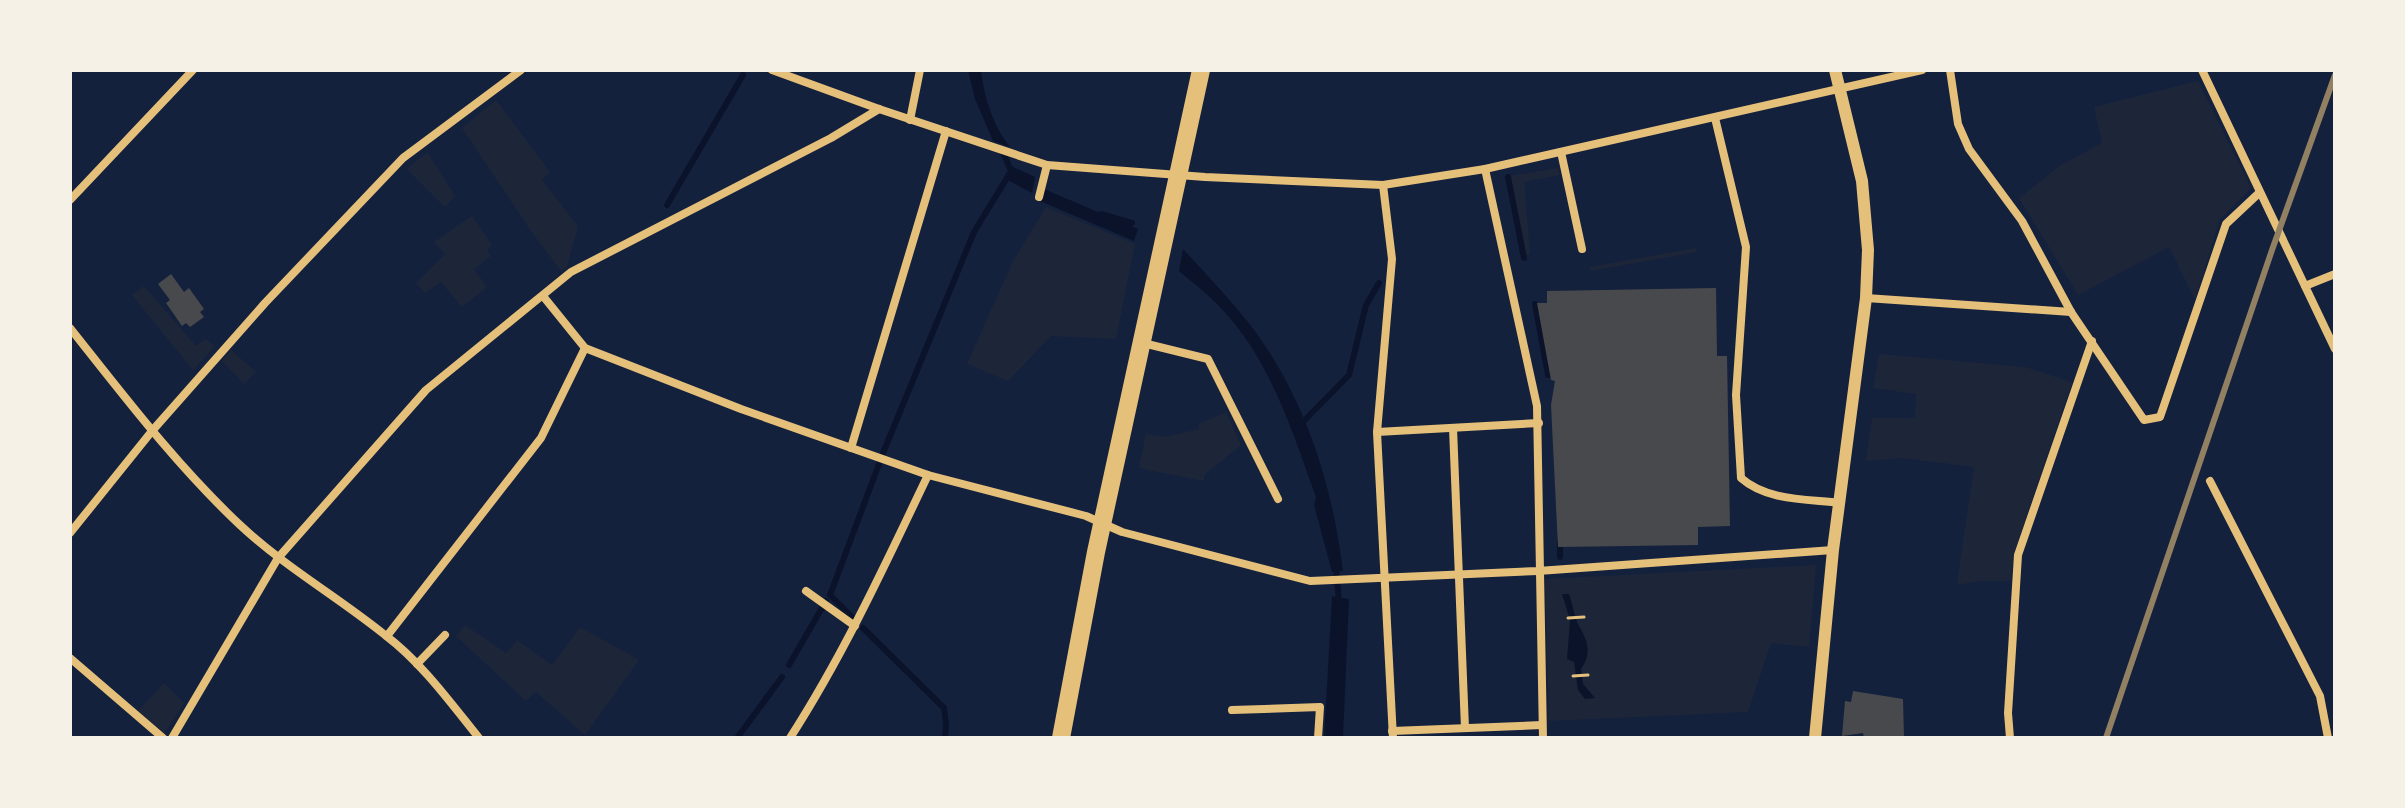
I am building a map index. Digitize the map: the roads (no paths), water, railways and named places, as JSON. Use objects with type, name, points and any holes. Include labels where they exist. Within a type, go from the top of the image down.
[{"type":"highway","points":[[1061,738],[1103,524],[1201,70]]},
{"type":"street","points":[[70,200],[193,70]]},
{"type":"street","points":[[70,533],[152,431],[265,303],[403,158],[521,70]]},
{"type":"street","points":[[772,70],[1047,165],[1383,185],[1485,169],[1922,70]]},
{"type":"street","points":[[910,120],[920,70]]},
{"type":"street","points":[[1815,738],[1833,550],[1866,298],[1868,250],[1862,181],[1835,70]]},
{"type":"street","points":[[1950,70],[1958,124],[1969,149],[2022,221],[2071,312],[2144,420],[2160,417],[2226,224],[2259,193]]},
{"type":"street","points":[[2202,70],[2335,349]]},
{"type":"street","points":[[172,738],[278,558],[426,390],[571,272],[831,138],[879,109]]},
{"type":"street","points":[[1715,118],[1746,247],[1736,395],[1741,478],[1749,486],[1771,495],[1840,503]]},
{"type":"street","points":[[851,448],[946,131]]},
{"type":"street","points":[[1561,152],[1582,249]]},
{"type":"street","points":[[1039,197],[1047,165]]},
{"type":"street","points":[[1485,169],[1539,423],[1538,571],[1543,738]]},
{"type":"street","points":[[1383,185],[1392,259],[1377,432],[1392,735],[1542,725]]},
{"type":"street","points":[[2305,286],[2335,274]]},
{"type":"street","points":[[543,296],[585,348],[741,409],[928,475],[1086,516],[1122,532],[1310,581],[1538,571],[1833,550]]},
{"type":"street","points":[[1866,298],[2071,312]]},
{"type":"street","points":[[70,328],[152,431],[239,524],[278,558],[387,636],[417,664],[479,738]]},
{"type":"street","points":[[2010,738],[2008,713],[2018,555],[2092,341]]},
{"type":"street","points":[[1143,343],[1208,359],[1278,499]]},
{"type":"street","points":[[387,636],[541,438],[585,348]]},
{"type":"street","points":[[1377,432],[1539,423]]},
{"type":"street","points":[[1453,428],[1465,728]]},
{"type":"street","points":[[790,738],[855,626],[928,475]]},
{"type":"street","points":[[2210,481],[2320,696],[2328,738]]},
{"type":"street","points":[[806,591],[855,626]]},
{"type":"street","points":[[417,664],[445,635]]},
{"type":"street","points":[[70,658],[163,738]]},
{"type":"street","points":[[1232,710],[1320,707],[1318,738]]},
{"type":"waterway","points":[[667,205],[743,75]]},
{"type":"waterway","points":[[1002,150],[1012,173]]},
{"type":"waterway","points":[[883,453],[974,232],[1010,173]]},
{"type":"waterway","points":[[1508,177],[1524,258]]},
{"type":"waterway","points":[[1101,214],[1132,223]]},
{"type":"waterway","points":[[1299,426],[1349,375],[1366,305],[1379,283]]},
{"type":"waterway","points":[[1535,304],[1548,375]]},
{"type":"waterway","points":[[853,618],[830,595],[879,464]]},
{"type":"waterway","points":[[1560,540],[1560,557]]},
{"type":"waterway","points":[[1336,566],[1339,603]]},
{"type":"waterway","points":[[789,665],[826,601]]},
{"type":"waterway","points":[[863,628],[944,708],[945,738]]},
{"type":"waterway","points":[[737,738],[782,677]]},
{"type":"railway","points":[[2106,738],[2272,250],[2335,75]]}]
